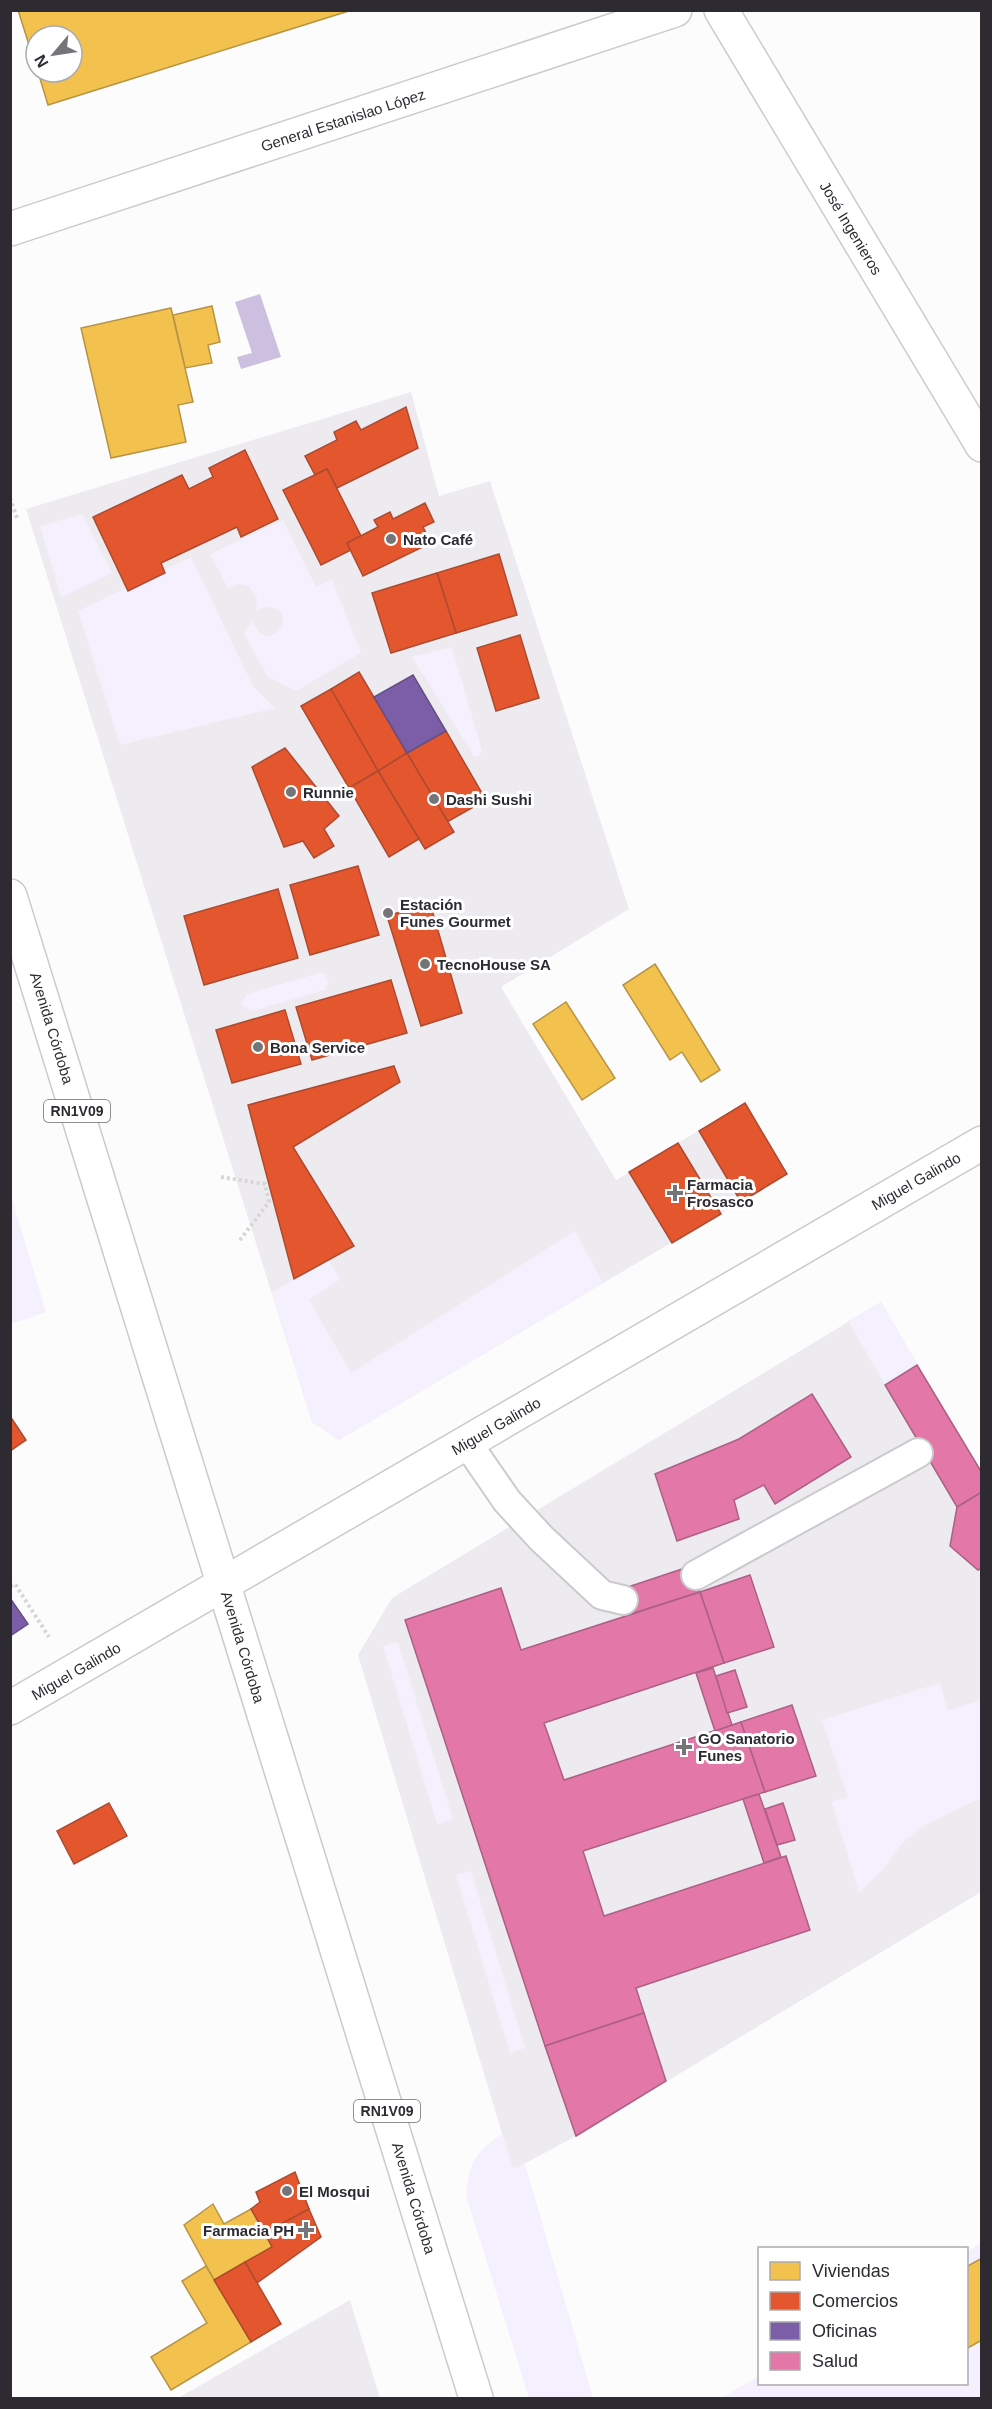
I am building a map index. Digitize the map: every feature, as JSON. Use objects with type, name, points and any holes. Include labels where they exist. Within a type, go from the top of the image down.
[{"type":"main road","name":"General Estanislao López","points":[[10,229],[675,10]]},
{"type":"main road","name":"José Ingenieros","points":[[721,10],[981,445]]},
{"type":"main road","name":"Avenida Córdoba","points":[[10,896],[476,2398]]},
{"type":"main road","name":"Miguel Galindo","points":[[10,1708],[981,1143]]},
{"type":"lane","points":[[467,1443],[507,1501],[541,1538],[602,1595],[623,1600]]},
{"type":"lane","points":[[696,1575],[918,1453]]},
{"type":"path","points":[[10,498],[17,518]]},
{"type":"path","points":[[221,1177],[265,1184],[269,1192],[270,1202],[240,1240]]},
{"type":"path","points":[[10,1587],[15,1584],[72,1673]]},
{"type":"shaded area","points":[[260,294],[281,357],[241,369],[237,357],[252,353],[235,302]]},
{"type":"shaded area","name":"Estación Funes Gourmet","points":[[411,392],[439,496],[490,481],[629,909],[501,987],[616,1180],[745,1103],[787,1174],[339,1440],[312,1422],[26,509]]},
{"type":"shaded area","points":[[82,514],[112,573],[61,597],[40,526]]},
{"type":"shaded area","points":[[283,520],[316,587],[332,579],[361,653],[296,691],[268,677],[244,634],[253,621],[258,631],[265,636],[272,635],[282,626],[281,613],[269,607],[256,612],[257,598],[249,586],[238,584],[228,588],[210,554]]},
{"type":"shaded area","points":[[191,557],[253,686],[275,708],[120,745],[78,611]]},
{"type":"shaded area","points":[[452,647],[482,751],[479,756],[474,756],[412,657]]},
{"type":"shaded area","points":[[324,973],[329,981],[325,990],[251,1011],[242,1006],[241,1002],[247,994]]},
{"type":"shaded area","points":[[11,1196],[46,1312],[10,1324]]},
{"type":"shaded area","points":[[575,1231],[603,1283],[339,1440],[312,1422],[272,1292],[328,1260],[340,1279],[309,1300],[351,1373]]},
{"type":"shaded area","name":"GO Sanatorio Funes","points":[[881,1302],[981,1473],[981,1892],[576,2136],[513,2170],[358,1655],[392,1598]]},
{"type":"shaded area","points":[[881,1302],[981,1473],[982,1568],[978,1570],[950,1546],[957,1507],[848,1321]]},
{"type":"shaded area","points":[[398,1642],[453,1819],[437,1824],[383,1646]]},
{"type":"shaded area","points":[[940,1683],[948,1711],[981,1700],[981,1798],[926,1825],[902,1843],[883,1870],[859,1893],[832,1802],[848,1797],[822,1720]]},
{"type":"shaded area","points":[[471,1871],[525,2048],[510,2053],[456,1875]]},
{"type":"shaded area","points":[[503,2134],[513,2169],[525,2164],[593,2398],[529,2398],[466,2195],[471,2166],[475,2159],[486,2146]]},
{"type":"shaded area","points":[[981,2243],[981,2398],[721,2398],[758,2377],[758,2385],[968,2385],[968,2251]]},
{"type":"shaded area","points":[[350,2300],[380,2398],[178,2398]]},
{"type":"building: Viviendas","points":[[18,10],[352,10],[48,105],[42,84],[84,84],[84,24],[24,24],[24,29]]},
{"type":"building: Viviendas","points":[[212,306],[220,342],[208,345],[212,363],[185,368],[173,315]]},
{"type":"building: Viviendas","points":[[171,308],[193,402],[178,405],[186,442],[111,458],[81,328]]},
{"type":"building: Viviendas","points":[[655,964],[720,1070],[701,1082],[682,1052],[670,1060],[623,985]]},
{"type":"building: Viviendas","points":[[566,1002],[615,1078],[582,1100],[533,1024]]},
{"type":"building: Viviendas","points":[[213,2204],[224,2224],[251,2209],[272,2247],[214,2280],[184,2225]]},
{"type":"building: Viviendas","points":[[982,2258],[982,2340],[968,2348],[968,2266]]},
{"type":"building: Viviendas","points":[[206,2266],[251,2342],[171,2390],[151,2357],[207,2323],[182,2281]]},
{"type":"building: Comercios","points":[[406,407],[418,448],[337,488],[327,469],[315,475],[305,456],[337,440],[334,432],[356,421],[361,430]]},
{"type":"building: Comercios","points":[[245,450],[278,519],[241,537],[237,527],[161,563],[165,573],[128,591],[93,517],[182,475],[189,489],[213,477],[209,468]]},
{"type":"building: Comercios","points":[[327,469],[361,536],[347,543],[351,550],[321,565],[283,490]]},
{"type":"building: Comercios","name":"Nato Café","points":[[425,503],[434,522],[423,527],[431,543],[363,576],[347,543],[378,527],[374,520],[390,512],[393,519]]},
{"type":"building: Comercios","points":[[499,554],[517,615],[456,633],[437,573]]},
{"type":"building: Comercios","points":[[437,573],[456,633],[391,653],[372,593]]},
{"type":"building: Comercios","points":[[520,635],[539,698],[496,711],[477,648]]},
{"type":"building: Comercios","points":[[359,672],[407,753],[378,771],[331,689]]},
{"type":"building: Comercios","points":[[331,689],[378,771],[349,788],[301,706]]},
{"type":"building: Comercios","points":[[446,731],[486,800],[447,822],[407,753]]},
{"type":"building: Comercios","name":"Runnie","points":[[285,748],[339,816],[324,829],[334,846],[314,858],[303,841],[284,847],[252,767]]},
{"type":"building: Comercios","points":[[407,753],[454,832],[425,849],[378,771]]},
{"type":"building: Comercios","points":[[378,771],[419,839],[389,857],[349,788]]},
{"type":"building: Comercios","points":[[358,866],[379,935],[310,955],[290,885]]},
{"type":"building: Comercios","points":[[278,889],[298,958],[204,985],[184,916]]},
{"type":"building: Comercios","name":"TecnoHouse SA","points":[[430,903],[462,1013],[421,1026],[387,916]]},
{"type":"building: Comercios","points":[[391,980],[407,1033],[312,1060],[296,1007]]},
{"type":"building: Comercios","name":"Bona Service","points":[[285,1010],[301,1064],[232,1083],[216,1030]]},
{"type":"building: Comercios","points":[[394,1066],[400,1082],[293,1147],[354,1246],[294,1279],[248,1105]]},
{"type":"building: Comercios","points":[[745,1103],[787,1174],[741,1202],[699,1131]]},
{"type":"building: Comercios","name":"Farmacia Frosasco","points":[[678,1143],[721,1214],[672,1243],[629,1172]]},
{"type":"building: Comercios","points":[[10,1416],[26,1440],[10,1451]]},
{"type":"building: Comercios","points":[[109,1803],[127,1836],[74,1864],[57,1831]]},
{"type":"building: Comercios","points":[[295,2172],[309,2209],[265,2233],[251,2209],[260,2202],[256,2192]]},
{"type":"building: Comercios","points":[[309,2209],[321,2237],[257,2283],[245,2262],[272,2247],[265,2233]]},
{"type":"building: Comercios","points":[[245,2262],[281,2324],[251,2342],[214,2280]]},
{"type":"building: Oficinas","points":[[413,675],[446,731],[407,753],[374,697]]},
{"type":"building: Oficinas","points":[[10,1598],[28,1624],[10,1636]]},
{"type":"building: Salud","points":[[917,1365],[982,1473],[982,1492],[957,1507],[885,1385]]},
{"type":"building: Salud","points":[[812,1394],[851,1457],[775,1504],[764,1485],[734,1500],[739,1519],[677,1541],[655,1474],[739,1439]]},
{"type":"building: Salud","points":[[982,1492],[982,1568],[978,1570],[950,1546],[957,1507]]},
{"type":"building: Salud","points":[[691,1566],[700,1592],[631,1614],[622,1589]]},
{"type":"building: Salud","points":[[750,1575],[774,1647],[724,1663],[700,1592]]},
{"type":"building: Salud","points":[[501,1588],[521,1650],[700,1592],[724,1663],[544,1723],[564,1780],[741,1722],[765,1792],[583,1851],[604,1916],[786,1856],[810,1930],[636,1988],[644,2013],[545,2046],[405,1620]]},
{"type":"building: Salud","points":[[713,1668],[732,1725],[715,1731],[696,1673]]},
{"type":"building: Salud","points":[[735,1670],[747,1707],[727,1713],[716,1676]]},
{"type":"building: Salud","points":[[792,1705],[816,1776],[765,1792],[741,1722]]},
{"type":"building: Salud","points":[[759,1794],[781,1857],[764,1863],[743,1799]]},
{"type":"building: Salud","points":[[783,1803],[795,1840],[777,1845],[765,1809]]},
{"type":"building: Salud","points":[[644,2013],[666,2081],[576,2136],[545,2046]]},
{"type":"place","name":"Nato Café","points":[[391,539]]},
{"type":"place","name":"Runnie","points":[[291,792]]},
{"type":"place","name":"Dashi Sushi","points":[[434,799]]},
{"type":"place","name":"Estación Funes Gourmet","points":[[388,913]]},
{"type":"place","name":"TecnoHouse SA","points":[[425,964]]},
{"type":"place","name":"Bona Service","points":[[258,1047]]},
{"type":"place","name":"Farmacia Frosasco","points":[[675,1193]]},
{"type":"place","name":"GO Sanatorio Funes","points":[[684,1747]]},
{"type":"place","name":"El Mosqui","points":[[287,2191]]},
{"type":"place","name":"Farmacia PH","points":[[306,2230]]}]
